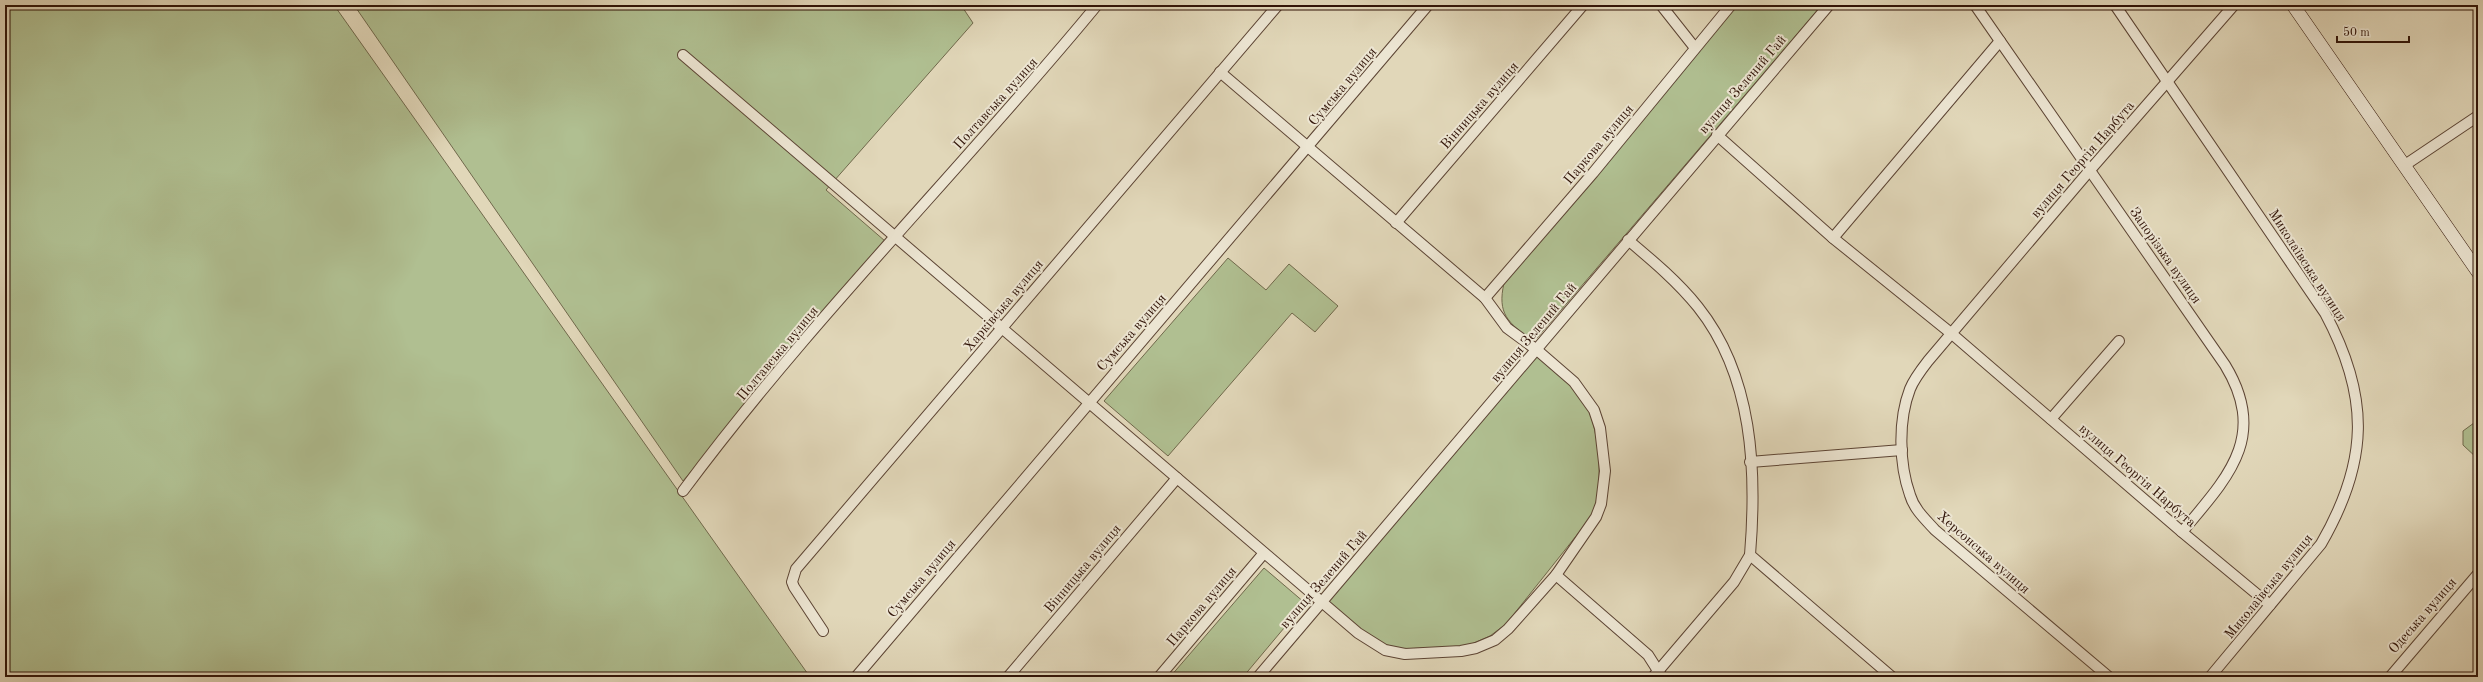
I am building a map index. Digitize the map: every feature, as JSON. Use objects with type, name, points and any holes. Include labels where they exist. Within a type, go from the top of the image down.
[{"type":"main road","points":[[2293,5],[2478,272]]},
{"type":"street","name":"Полтавська вулиця","points":[[683,491],[717,446],[895,236],[1039,75],[1097,5]]},
{"type":"street","name":"Харківська вулиця","points":[[824,631],[794,587],[792,582],[796,569],[1278,5]]},
{"type":"street","name":"Сумська вулиця","points":[[856,677],[1090,401],[1308,148],[1428,5]]},
{"type":"street","name":"Вінницька вулиця","points":[[1396,223],[1583,5]]},
{"type":"street","points":[[1661,5],[1695,48]]},
{"type":"street","name":"Паркова вулиця","points":[[1485,298],[1594,172],[1730,5]]},
{"type":"street","name":"вулиця Зелений Гай","points":[[1258,677],[1322,604],[1537,350],[1716,135],[1829,5]]},
{"type":"street","name":"Запорізька вулиця","points":[[1974,5],[2225,365],[2241,397],[2244,414],[2243,431],[2238,452],[2219,487],[2182,532]]},
{"type":"street","name":"Миколаївська вулиця","points":[[2116,5],[2325,314],[2347,359],[2353,378],[2357,400],[2358,437],[2356,459],[2344,501],[2321,544],[2210,677]]},
{"type":"street","name":"вулиця Георгія Нарбута","points":[[1952,334],[2090,170],[2234,5]]},
{"type":"street","points":[[1834,238],[2000,41]]},
{"type":"street","points":[[683,55],[1002,328],[1090,401],[1322,604],[1358,633],[1385,650],[1410,654],[1461,651],[1476,648],[1494,640],[1508,629],[1556,575],[1596,517],[1604,488],[1604,464],[1600,428],[1594,410],[1574,382],[1537,350],[1507,328],[1485,298],[1220,72]]},
{"type":"street","points":[[2405,165],[2478,116]]},
{"type":"street","name":"вулиця Георгія Нарбута","points":[[1716,135],[1834,238],[1952,334],[2182,532],[2270,605]]},
{"type":"street","points":[[1556,575],[1648,655],[1658,675],[1734,582],[1750,555],[1752,526],[1750,462],[1746,417],[1737,376],[1714,331],[1681,287],[1628,240]]},
{"type":"street","name":"Херсонська вулиця","points":[[1952,334],[1917,375],[1910,389],[1904,410],[1902,450],[1910,496],[1920,514],[1935,530],[2108,677]]},
{"type":"street","points":[[2051,419],[2119,341]]},
{"type":"street","points":[[1750,462],[1902,450]]},
{"type":"street","name":"Вінницька вулиця","points":[[1008,677],[1177,478]]},
{"type":"street","name":"Паркова вулиця","points":[[1159,677],[1264,553]]},
{"type":"street","points":[[1750,555],[1892,677]]},
{"type":"street","name":"Одеська вулиця","points":[[2390,677],[2478,574]]},
{"type":"green space","points":[[5,5],[334,5],[810,677],[5,677]]},
{"type":"green space","points":[[354,5],[961,5],[973,23],[826,190],[885,241],[683,481]]},
{"type":"green space","points":[[1737,5],[1822,5],[1537,338],[1531,340],[1516,328],[1503,310],[1502,294],[1504,283]]},
{"type":"green space","points":[[1228,258],[1266,290],[1289,264],[1338,306],[1315,332],[1292,313],[1168,456],[1104,401]]},
{"type":"green space","points":[[1537,350],[1561,369],[1574,382],[1583,395],[1589,411],[1598,447],[1599,466],[1599,484],[1592,516],[1506,624],[1490,636],[1467,646],[1403,649],[1379,643],[1322,603]]},
{"type":"green space","points":[[2478,420],[2478,459],[2463,445],[2463,431]]},
{"type":"green space","points":[[1264,568],[1305,603],[1243,677],[1170,677]]}]
